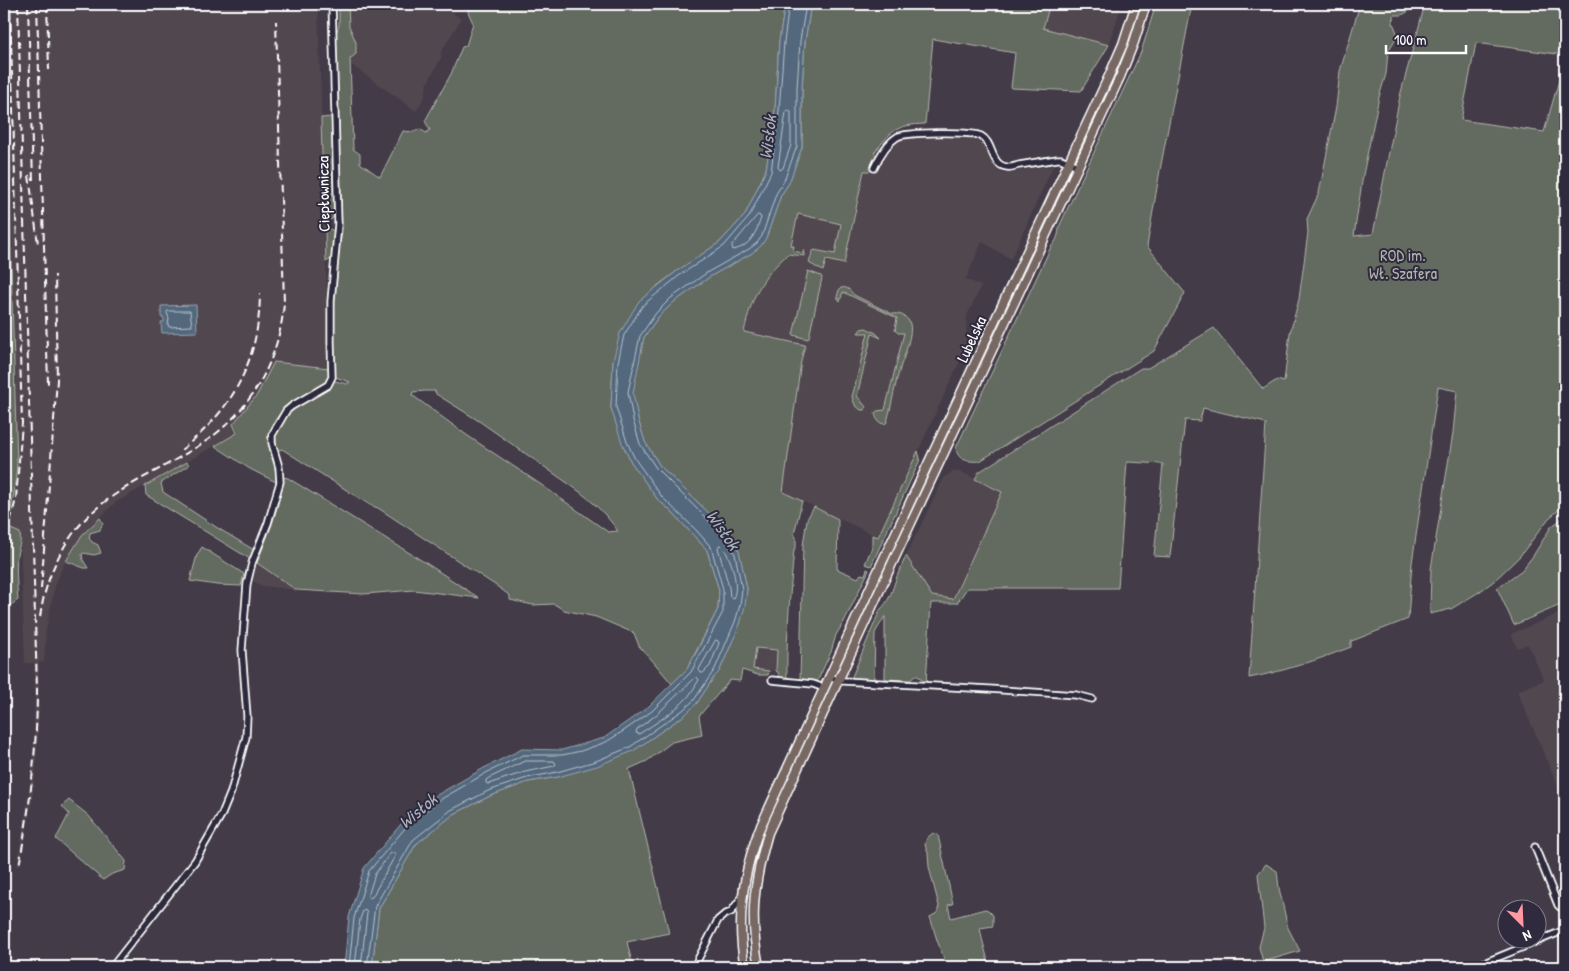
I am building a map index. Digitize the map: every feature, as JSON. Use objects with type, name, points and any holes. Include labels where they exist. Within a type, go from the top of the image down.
[{"type":"main road","name":"Lubelska","points":[[745,967],[742,945],[742,897],[747,866],[759,830],[1118,57],[1136,4]]},
{"type":"main road","name":"Lubelska","points":[[759,967],[755,949],[753,919],[754,891],[768,833],[1122,71],[1134,42],[1146,4]]},
{"type":"street","name":"Ciepłownicza","points":[[112,967],[195,861],[222,814],[231,792],[246,737],[247,723],[242,650],[246,584],[252,563],[271,516],[280,482],[280,473],[272,443],[272,435],[286,411],[330,382],[332,377],[331,301],[338,224],[332,4]]},
{"type":"street","points":[[874,168],[879,156],[891,142],[896,137],[905,134],[968,134],[982,136],[988,143],[997,162],[1007,167],[1057,159],[1078,166]]},
{"type":"street","points":[[772,680],[812,684],[826,683],[835,678],[838,681],[1076,695],[1092,699]]},
{"type":"street","points":[[1535,847],[1558,905],[1565,908]]},
{"type":"street","points":[[694,967],[718,920],[731,912],[742,897]]},
{"type":"street","points":[[731,912],[741,920]]},
{"type":"street","points":[[1474,967],[1565,930]]},
{"type":"shaded area","points":[[4,4],[318,4],[329,368],[274,362],[257,395],[233,423],[237,433],[115,503],[82,535],[64,564],[55,586],[46,630],[44,662],[39,662],[36,767],[20,867],[17,866],[31,780],[35,689],[34,663],[25,663],[20,534],[4,526]]},
{"type":"shaded area","points":[[348,4],[443,4],[461,19],[440,54],[442,56],[427,84],[425,96],[416,111],[350,64],[350,59],[356,54],[356,42],[349,26]]},
{"type":"shaded area","points":[[1050,4],[1122,4],[1109,45],[1043,28]]},
{"type":"shaded area","points":[[906,138],[970,138],[979,140],[986,145],[992,162],[997,166],[997,171],[1001,171],[1001,173],[1053,166],[1011,259],[982,242],[966,279],[981,286],[967,316],[966,348],[878,537],[783,492],[801,361],[805,345],[744,332],[753,299],[763,280],[773,267],[797,211],[849,220],[844,264],[864,171],[871,171],[898,142]]},
{"type":"shaded area","points":[[952,472],[961,472],[1002,491],[952,599],[932,596],[906,556],[944,477]]},
{"type":"shaded area","points":[[257,563],[296,590],[263,586],[251,580]]},
{"type":"shaded area","points":[[1565,611],[1565,807],[1517,691],[1544,680],[1528,644],[1517,648],[1511,634]]},
{"type":"shaded area","points":[[756,648],[777,650],[776,671],[753,669]]},
{"type":"green space","points":[[339,4],[348,4],[349,26],[356,42],[356,54],[350,59],[353,149],[360,154],[360,163],[380,177],[403,131],[413,132],[420,129],[426,133],[430,130],[425,121],[451,74],[462,47],[466,46],[473,23],[468,12],[469,4],[785,4],[779,41],[775,110],[766,170],[745,215],[720,242],[657,286],[613,361],[611,408],[631,462],[658,500],[669,509],[707,550],[719,590],[718,609],[687,669],[672,684],[639,646],[634,633],[596,617],[564,610],[554,604],[533,605],[510,600],[510,596],[501,589],[378,508],[370,505],[282,449],[277,451],[275,435],[289,410],[326,390],[335,381],[347,384],[350,382],[335,377],[333,338],[335,283],[342,232],[336,34],[339,25]],"holes":[[[435,391],[436,394],[479,421],[582,493],[604,514],[618,531],[608,532],[468,436],[412,395],[413,392]]]},
{"type":"green space","points":[[811,4],[1050,4],[1043,28],[1109,45],[1081,91],[1011,88],[1015,53],[933,39],[925,124],[907,126],[895,130],[874,153],[877,155],[871,168],[873,169],[871,171],[864,171],[844,264],[826,260],[823,271],[809,263],[814,250],[835,254],[841,224],[798,214],[791,245],[794,246],[793,251],[803,253],[804,250],[804,256],[788,254],[770,272],[754,298],[744,332],[805,345],[801,361],[783,492],[802,501],[794,534],[796,537],[796,547],[794,550],[789,615],[787,681],[779,676],[776,671],[777,650],[756,648],[753,669],[769,671],[768,675],[758,675],[742,670],[740,681],[730,680],[699,716],[702,735],[672,742],[647,761],[629,769],[669,933],[627,942],[633,967],[372,967],[379,908],[416,844],[454,814],[490,796],[528,782],[558,777],[633,751],[686,714],[697,703],[719,672],[740,624],[747,589],[739,552],[729,536],[712,516],[660,466],[645,442],[632,393],[644,337],[659,316],[674,302],[711,276],[752,253],[766,238],[781,195],[789,183],[802,147],[802,88],[805,41]]},
{"type":"green space","points":[[1156,4],[1192,4],[1147,246],[1185,293],[1154,351],[980,461],[965,460],[959,456],[956,448],[1051,247],[1056,241],[1059,227],[1141,52]]},
{"type":"green space","name":"ROD im. Wł. Szafera","points":[[1360,4],[1410,4],[1409,11],[1402,15],[1394,15],[1393,23],[1398,35],[1388,51],[1386,74],[1379,97],[1363,175],[1354,236],[1373,234],[1400,96],[1425,4],[1565,4],[1565,505],[1549,518],[1520,556],[1494,581],[1451,609],[1430,614],[1431,569],[1453,433],[1457,391],[1438,387],[1412,563],[1408,619],[1351,641],[1351,647],[1338,652],[1288,669],[1249,678],[1266,424],[1203,408],[1200,421],[1185,420],[1170,557],[1154,556],[1163,464],[1127,462],[1118,588],[967,588],[957,603],[931,603],[926,683],[918,676],[910,680],[885,679],[885,616],[875,633],[874,679],[851,679],[880,610],[886,604],[906,556],[932,596],[953,599],[1002,492],[975,479],[979,472],[1141,368],[1148,368],[1214,328],[1263,389],[1277,380],[1284,382],[1290,333],[1299,299],[1308,233],[1307,219],[1319,193],[1336,107],[1340,71]],"holes":[[[1476,43],[1564,55],[1564,63],[1544,132],[1461,120]]]},
{"type":"green space","points":[[4,27],[17,465],[11,509],[4,507]]},
{"type":"green space","points":[[332,117],[334,215],[332,219],[324,222],[321,118]]},
{"type":"green space","points":[[325,227],[334,231],[333,258],[326,262]]},
{"type":"green space","points":[[808,271],[822,278],[808,339],[793,335]]},
{"type":"green space","points":[[841,288],[847,289],[854,295],[892,314],[903,316],[910,324],[908,345],[885,424],[878,421],[875,413],[885,410],[904,333],[898,333],[895,330],[897,318],[843,292],[840,301],[837,297]]},
{"type":"green space","points":[[866,328],[881,338],[872,334],[857,396],[866,407],[864,410],[861,410],[855,405],[852,397],[868,333],[858,333],[861,329]]},
{"type":"green space","points":[[274,362],[329,368],[329,380],[289,405],[274,422],[270,432],[269,444],[276,482],[250,469],[215,446],[237,433],[233,424],[257,395]]},
{"type":"green space","points":[[918,451],[919,462],[871,566],[865,564],[872,547],[872,535],[878,537]]},
{"type":"green space","points":[[187,462],[189,465],[161,483],[163,492],[254,550],[250,559],[146,495],[145,486]]},
{"type":"green space","points":[[283,477],[288,478],[429,565],[479,598],[414,590],[364,594],[296,590],[257,563],[276,510]]},
{"type":"green space","points":[[814,507],[838,519],[837,569],[858,578],[861,574],[865,575],[867,569],[869,570],[836,635],[831,652],[817,682],[800,681],[803,545],[807,519]]},
{"type":"green space","points":[[1565,516],[1565,603],[1514,625],[1497,588],[1522,570],[1551,527]]},
{"type":"green space","points":[[100,518],[103,523],[100,530],[90,533],[89,538],[98,545],[101,553],[94,555],[82,554],[88,568],[66,561],[82,535]]},
{"type":"green space","points":[[11,529],[20,533],[16,574],[18,600],[4,610],[4,553]]},
{"type":"green space","points":[[202,547],[244,574],[241,586],[190,581],[197,555]]},
{"type":"green space","points":[[69,800],[88,815],[126,861],[125,870],[112,874],[103,880],[56,839],[69,814],[62,806]]},
{"type":"green space","points":[[933,833],[938,835],[953,904],[948,905],[951,918],[985,909],[993,915],[993,926],[980,928],[989,967],[947,967],[930,917],[937,913],[939,906],[925,845],[927,838]]},
{"type":"green space","points":[[1266,864],[1277,871],[1288,928],[1300,951],[1263,962],[1259,947],[1264,928],[1258,874]]},
{"type":"water","name":"Wisłok","points":[[785,4],[811,4],[805,41],[802,88],[802,147],[789,183],[781,195],[766,238],[761,246],[711,276],[674,302],[659,316],[644,337],[633,393],[645,442],[660,466],[712,516],[739,551],[747,589],[745,606],[740,624],[719,672],[697,703],[686,714],[633,751],[597,766],[558,777],[528,782],[490,796],[454,814],[416,844],[379,908],[372,967],[344,967],[349,917],[364,868],[402,823],[435,796],[522,749],[562,750],[604,738],[648,707],[687,669],[718,609],[719,590],[707,550],[669,509],[658,500],[631,462],[622,443],[611,408],[613,361],[620,333],[639,301],[677,271],[720,242],[745,215],[766,170],[775,110],[779,41]]},
{"type":"water","points":[[196,305],[197,332],[162,333],[161,322],[164,322],[164,318],[161,317],[161,306]]},
{"type":"railway","points":[[4,545],[16,499],[22,423],[10,4]]},
{"type":"railway","points":[[18,4],[37,690],[32,778],[19,866]]},
{"type":"railway","points":[[28,4],[33,182]]},
{"type":"railway","points":[[37,4],[48,384]]},
{"type":"railway","points":[[47,4],[49,70]]},
{"type":"railway","points":[[40,617],[47,586],[58,557],[85,519],[112,497],[201,445],[213,436],[228,423],[253,394],[271,359],[282,322],[284,303],[276,21]]},
{"type":"railway","points":[[29,175],[38,244]]},
{"type":"railway","points":[[41,589],[57,380],[55,275]]},
{"type":"railway","points":[[181,450],[216,418],[240,381],[249,362],[255,340],[260,294]]}]
